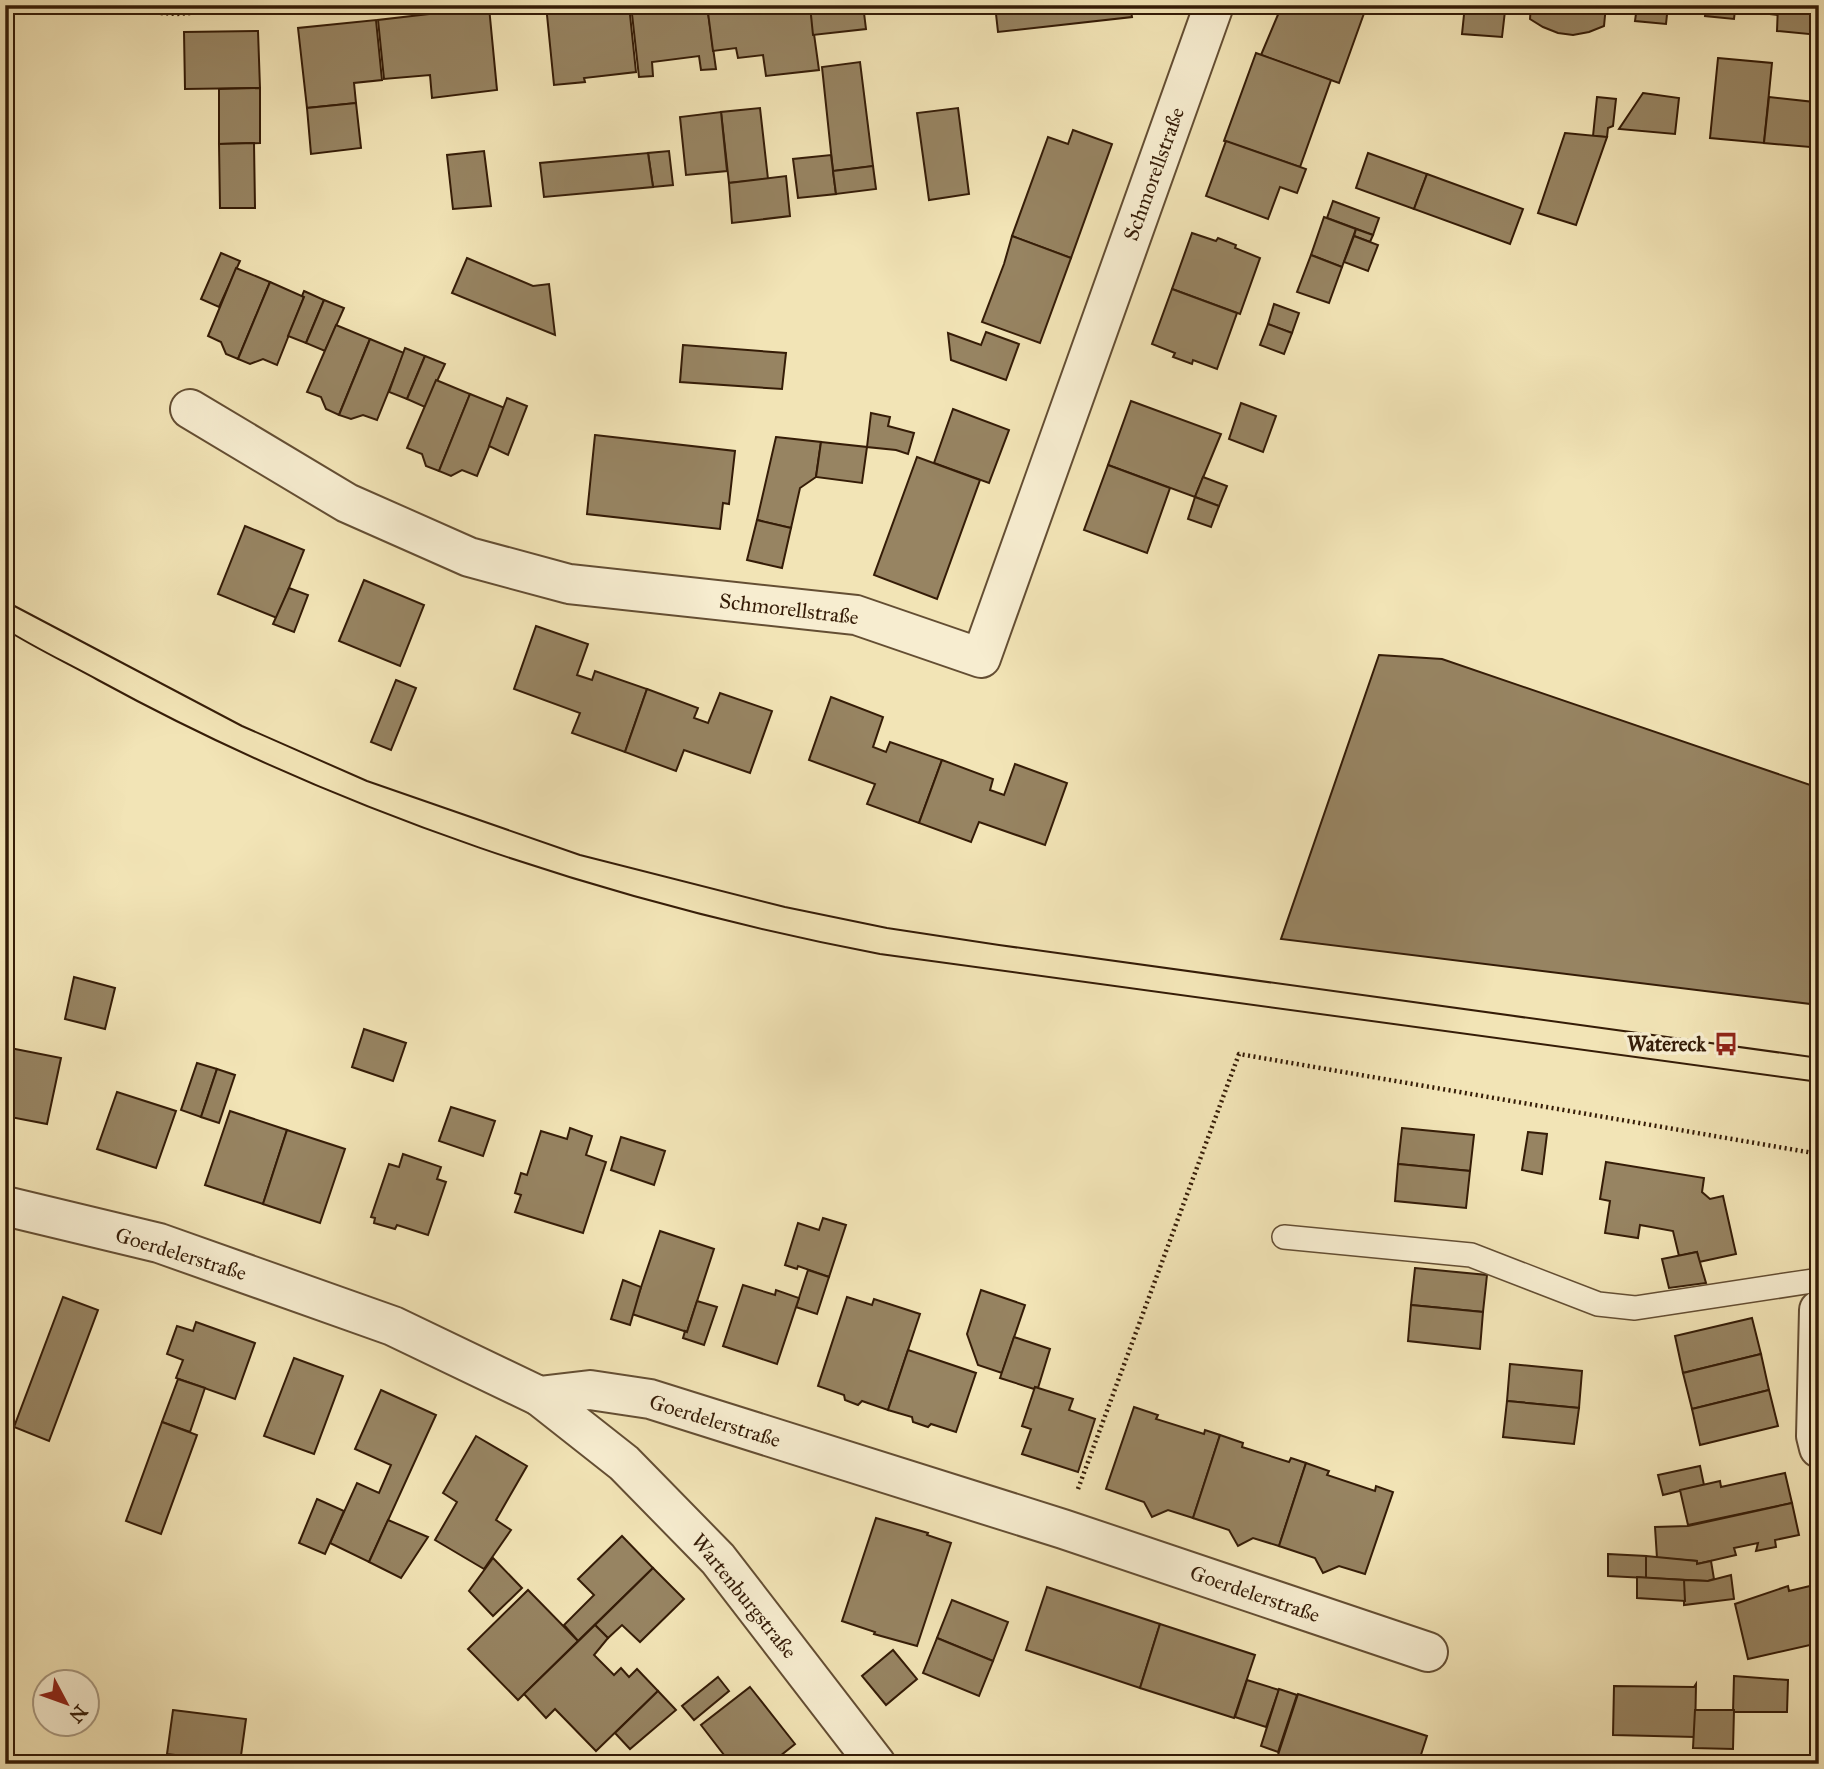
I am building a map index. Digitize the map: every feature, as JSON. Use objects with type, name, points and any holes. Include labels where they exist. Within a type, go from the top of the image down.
[{"type":"street","name":"Schmorellstraße","points":[[190,410],[348,503],[469,557],[569,584],[856,615],[981,658],[1214,5]]},
{"type":"street","name":"Goerdelerstraße","points":[[5,1206],[159,1243],[393,1326],[539,1396],[590,1390],[650,1399],[1063,1530],[1428,1652]]},
{"type":"street","points":[[1819,1310],[1816,1436],[1819,1448]]},
{"type":"street","name":"Wartenburgstraße","points":[[539,1396],[624,1463],[718,1559],[869,1761]]},
{"type":"lane","points":[[1284,1237],[1471,1255],[1598,1304],[1635,1308],[1819,1280]]},
{"type":"path","points":[[29,5],[177,14],[299,5]]},
{"type":"path","points":[[1815,1038],[1819,1028]]},
{"type":"path","points":[[1063,1530],[1239,1054],[1819,1154]]},
{"type":"building","points":[[546,5],[629,5],[636,72],[584,78],[585,82],[554,85]]},
{"type":"building","points":[[631,5],[707,5],[716,69],[701,70],[699,56],[652,62],[653,76],[639,77]]},
{"type":"building","points":[[707,5],[810,5],[819,70],[766,76],[763,55],[738,58],[736,48],[713,51]]},
{"type":"building","points":[[810,5],[863,5],[866,29],[813,35]]},
{"type":"building","points":[[995,5],[1130,5],[1132,17],[998,32]]},
{"type":"building","points":[[1282,5],[1367,5],[1339,83],[1261,55]]},
{"type":"building","points":[[1465,5],[1511,5],[1510,12],[1505,11],[1502,37],[1462,34]]},
{"type":"building","points":[[1531,5],[1606,5],[1604,26],[1573,35],[1558,33],[1530,19]]},
{"type":"building","points":[[1628,5],[1668,5],[1666,24],[1635,21],[1637,6]]},
{"type":"building","points":[[1706,5],[1778,5],[1777,15],[1735,10],[1734,19],[1705,16]]},
{"type":"building","points":[[1778,5],[1819,5],[1819,35],[1777,31]]},
{"type":"building","points":[[489,7],[497,90],[432,98],[430,75],[384,79],[378,20]]},
{"type":"building","points":[[376,20],[382,80],[354,83],[356,103],[307,108],[298,28]]},
{"type":"building","points":[[258,31],[260,88],[185,89],[184,32]]},
{"type":"building","points":[[1256,53],[1331,80],[1300,167],[1224,141]]},
{"type":"building","points":[[1718,58],[1772,63],[1764,143],[1710,138]]},
{"type":"building","points":[[860,62],[873,166],[833,171],[822,67]]},
{"type":"building","points":[[260,88],[260,143],[219,144],[219,89]]},
{"type":"building","points":[[1643,93],[1679,98],[1675,134],[1619,129]]},
{"type":"building","points":[[1597,97],[1616,99],[1613,126],[1608,128],[1607,137],[1593,136]]},
{"type":"building","points":[[1769,97],[1814,102],[1810,147],[1764,143]]},
{"type":"building","points":[[356,103],[361,148],[311,154],[307,108]]},
{"type":"building","points":[[760,108],[768,179],[729,183],[721,112]]},
{"type":"building","points":[[958,108],[969,194],[929,200],[917,113]]},
{"type":"building","points":[[721,112],[727,171],[686,175],[680,117]]},
{"type":"building","points":[[1073,130],[1112,144],[1071,258],[1012,236],[1048,137],[1068,144]]},
{"type":"building","points":[[1565,133],[1607,137],[1576,225],[1538,213]]},
{"type":"building","points":[[1226,141],[1306,169],[1297,193],[1280,187],[1268,219],[1206,196]]},
{"type":"building","points":[[254,143],[255,208],[220,208],[219,144]]},
{"type":"building","points":[[484,151],[491,206],[453,209],[447,155]]},
{"type":"building","points":[[669,151],[673,185],[653,187],[648,153]]},
{"type":"building","points":[[648,153],[653,187],[544,197],[540,163]]},
{"type":"building","points":[[1368,153],[1427,174],[1414,209],[1356,188]]},
{"type":"building","points":[[831,155],[836,194],[798,198],[793,159]]},
{"type":"building","points":[[873,166],[876,189],[836,194],[833,171]]},
{"type":"building","points":[[1427,174],[1523,209],[1510,244],[1414,209]]},
{"type":"building","points":[[786,176],[790,216],[732,223],[729,183]]},
{"type":"building","points":[[1333,201],[1379,218],[1373,235],[1327,218]]},
{"type":"building","points":[[1324,217],[1356,229],[1342,267],[1311,255]]},
{"type":"building","points":[[1356,229],[1373,235],[1370,242],[1354,236]]},
{"type":"building","points":[[1192,233],[1216,241],[1218,238],[1260,258],[1240,314],[1172,289]]},
{"type":"building","points":[[1012,236],[1071,258],[1040,343],[982,322]]},
{"type":"building","points":[[1354,236],[1378,245],[1368,271],[1344,262]]},
{"type":"building","points":[[221,253],[240,261],[219,307],[201,299]]},
{"type":"building","points":[[1311,255],[1342,267],[1329,303],[1297,292]]},
{"type":"building","points":[[467,258],[533,286],[549,284],[555,335],[452,293]]},
{"type":"building","points":[[236,268],[270,282],[238,359],[226,354],[221,342],[208,336]]},
{"type":"building","points":[[270,282],[304,297],[277,365],[263,359],[250,364],[238,359]]},
{"type":"building","points":[[1172,289],[1237,313],[1217,369],[1193,360],[1192,364],[1173,357],[1175,353],[1152,344]]},
{"type":"building","points":[[304,291],[324,300],[306,343],[288,336]]},
{"type":"building","points":[[324,300],[344,308],[325,351],[306,343]]},
{"type":"building","points":[[1274,304],[1299,313],[1292,333],[1268,324]]},
{"type":"building","points":[[1268,324],[1292,333],[1284,354],[1260,345]]},
{"type":"building","points":[[336,325],[370,339],[339,415],[326,409],[321,397],[307,392]]},
{"type":"building","points":[[986,332],[1019,344],[1006,380],[951,360],[948,333],[981,345]]},
{"type":"building","points":[[370,339],[404,353],[377,420],[363,415],[351,419],[339,415]]},
{"type":"building","points":[[683,345],[786,353],[782,389],[680,382]]},
{"type":"building","points":[[405,348],[425,356],[407,399],[389,392]]},
{"type":"building","points":[[425,356],[445,364],[425,407],[407,399]]},
{"type":"building","points":[[436,380],[470,394],[439,471],[426,466],[422,454],[407,448]]},
{"type":"building","points":[[470,394],[505,408],[477,476],[462,470],[451,476],[439,471]]},
{"type":"building","points":[[507,398],[527,406],[508,455],[489,446]]},
{"type":"building","points":[[1131,401],[1221,434],[1195,497],[1108,465]]},
{"type":"building","points":[[1241,403],[1276,416],[1263,452],[1229,439]]},
{"type":"building","points":[[953,409],[1009,430],[989,483],[934,463]]},
{"type":"building","points":[[871,413],[890,417],[888,426],[914,433],[908,454],[867,447]]},
{"type":"building","points":[[595,435],[735,451],[729,504],[723,503],[720,529],[587,514]]},
{"type":"building","points":[[776,437],[821,442],[816,477],[800,488],[791,528],[757,520]]},
{"type":"building","points":[[821,442],[867,447],[862,483],[816,477]]},
{"type":"building","points":[[917,457],[980,480],[937,599],[874,575]]},
{"type":"building","points":[[1108,465],[1170,488],[1147,553],[1084,530]]},
{"type":"building","points":[[1203,477],[1227,486],[1219,506],[1195,497]]},
{"type":"building","points":[[1195,497],[1219,506],[1211,527],[1188,519]]},
{"type":"building","points":[[757,520],[791,528],[782,568],[747,560]]},
{"type":"building","points":[[245,526],[304,550],[277,618],[218,594]]},
{"type":"building","points":[[364,580],[424,605],[400,666],[339,641]]},
{"type":"building","points":[[289,588],[308,595],[294,632],[273,624]]},
{"type":"building","points":[[536,626],[588,644],[577,675],[592,680],[595,671],[647,689],[625,752],[572,733],[580,713],[514,689]]},
{"type":"building","points":[[1379,655],[1442,659],[1819,788],[1819,1005],[1281,939]]},
{"type":"building","points":[[396,680],[416,688],[391,750],[371,742]]},
{"type":"building","points":[[647,689],[698,708],[694,718],[708,723],[720,693],[772,711],[750,773],[684,750],[676,771],[625,752]]},
{"type":"building","points":[[831,697],[883,717],[873,747],[886,752],[890,742],[942,760],[919,823],[867,804],[875,784],[809,760]]},
{"type":"building","points":[[942,760],[993,779],[990,790],[1004,795],[1015,764],[1067,783],[1045,845],[979,822],[971,842],[919,823]]},
{"type":"building","points":[[74,977],[115,988],[105,1029],[65,1019]]},
{"type":"building","points":[[364,1029],[406,1043],[393,1081],[352,1067]]},
{"type":"building","points":[[5,1047],[61,1058],[47,1124],[5,1116]]},
{"type":"building","points":[[197,1063],[217,1069],[201,1117],[181,1110]]},
{"type":"building","points":[[217,1069],[235,1075],[219,1123],[201,1117]]},
{"type":"building","points":[[117,1092],[176,1111],[156,1168],[97,1149]]},
{"type":"building","points":[[451,1107],[495,1121],[483,1156],[439,1141]]},
{"type":"building","points":[[230,1111],[287,1130],[263,1204],[205,1185]]},
{"type":"building","points":[[570,1128],[592,1136],[586,1155],[606,1162],[583,1233],[515,1212],[521,1195],[515,1193],[521,1173],[527,1175],[541,1131],[567,1139]]},
{"type":"building","points":[[1402,1128],[1474,1135],[1470,1171],[1398,1164]]},
{"type":"building","points":[[287,1130],[345,1149],[320,1223],[263,1204]]},
{"type":"building","points":[[1528,1132],[1547,1134],[1542,1174],[1522,1170]]},
{"type":"building","points":[[621,1137],[665,1151],[654,1185],[611,1170]]},
{"type":"building","points":[[403,1154],[441,1167],[437,1179],[446,1182],[428,1235],[397,1225],[395,1229],[374,1223],[375,1218],[371,1217],[389,1164],[399,1167]]},
{"type":"building","points":[[1606,1162],[1704,1178],[1702,1192],[1710,1199],[1723,1196],[1736,1254],[1699,1262],[1697,1252],[1679,1256],[1673,1231],[1640,1225],[1638,1238],[1605,1233],[1610,1201],[1600,1199]]},
{"type":"building","points":[[1398,1164],[1470,1171],[1466,1208],[1395,1201]]},
{"type":"building","points":[[823,1218],[846,1225],[829,1277],[798,1266],[797,1269],[785,1265],[798,1223],[819,1230]]},
{"type":"building","points":[[660,1231],[714,1249],[687,1332],[632,1314]]},
{"type":"building","points":[[1697,1252],[1706,1283],[1669,1288],[1662,1259]]},
{"type":"building","points":[[1415,1268],[1487,1275],[1483,1312],[1411,1305]]},
{"type":"building","points":[[808,1270],[829,1277],[817,1314],[796,1307]]},
{"type":"building","points":[[623,1280],[641,1287],[630,1325],[611,1319]]},
{"type":"building","points":[[743,1285],[775,1295],[776,1290],[799,1298],[777,1364],[723,1346]]},
{"type":"building","points":[[981,1290],[1025,1305],[1002,1373],[978,1365],[967,1334]]},
{"type":"building","points":[[63,1297],[98,1310],[49,1441],[14,1427]]},
{"type":"building","points":[[847,1297],[872,1305],[874,1299],[920,1314],[888,1410],[862,1401],[858,1405],[845,1400],[844,1395],[818,1386]]},
{"type":"building","points":[[697,1301],[717,1307],[704,1345],[683,1338]]},
{"type":"building","points":[[1411,1305],[1483,1312],[1480,1349],[1408,1341]]},
{"type":"building","points":[[1752,1318],[1761,1354],[1683,1373],[1675,1336]]},
{"type":"building","points":[[196,1322],[255,1343],[235,1399],[176,1378],[183,1360],[167,1354],[177,1326],[193,1331]]},
{"type":"building","points":[[1014,1337],[1050,1349],[1038,1388],[1000,1378]]},
{"type":"building","points":[[908,1350],[976,1373],[956,1432],[931,1424],[928,1427],[913,1422],[912,1417],[888,1410]]},
{"type":"building","points":[[1761,1354],[1769,1390],[1692,1409],[1683,1373]]},
{"type":"building","points":[[294,1358],[343,1376],[314,1454],[264,1436]]},
{"type":"building","points":[[1510,1364],[1582,1371],[1579,1408],[1507,1401]]},
{"type":"building","points":[[178,1379],[205,1388],[190,1432],[162,1422]]},
{"type":"building","points":[[1035,1387],[1073,1399],[1069,1410],[1095,1419],[1078,1472],[1022,1454],[1031,1429],[1022,1426]]},
{"type":"building","points":[[381,1390],[436,1415],[369,1562],[330,1543],[357,1483],[379,1493],[391,1465],[355,1449]]},
{"type":"building","points":[[1769,1390],[1778,1426],[1700,1445],[1692,1409]]},
{"type":"building","points":[[1507,1401],[1579,1408],[1574,1444],[1503,1437]]},
{"type":"building","points":[[1134,1407],[1158,1415],[1156,1419],[1204,1434],[1205,1430],[1220,1435],[1193,1518],[1168,1510],[1152,1517],[1144,1502],[1106,1489]]},
{"type":"building","points":[[162,1422],[197,1435],[161,1534],[126,1521]]},
{"type":"building","points":[[1220,1435],[1243,1443],[1242,1447],[1289,1462],[1291,1458],[1306,1463],[1279,1546],[1253,1538],[1238,1546],[1229,1530],[1193,1518]]},
{"type":"building","points":[[476,1436],[527,1466],[496,1520],[511,1530],[484,1569],[435,1540],[457,1502],[443,1493]]},
{"type":"building","points":[[1306,1463],[1329,1471],[1327,1475],[1375,1491],[1376,1486],[1393,1492],[1365,1574],[1339,1566],[1323,1573],[1315,1558],[1279,1546]]},
{"type":"building","points":[[1700,1466],[1704,1485],[1663,1495],[1658,1475]]},
{"type":"building","points":[[1785,1473],[1792,1503],[1688,1525],[1680,1490],[1720,1481],[1721,1487]]},
{"type":"building","points":[[317,1499],[344,1511],[325,1554],[299,1543]]},
{"type":"building","points":[[1792,1503],[1799,1535],[1775,1540],[1776,1547],[1756,1551],[1758,1543],[1734,1548],[1736,1555],[1697,1564],[1697,1561],[1657,1558],[1655,1527],[1688,1526]]},
{"type":"building","points":[[876,1518],[928,1533],[927,1535],[951,1543],[917,1646],[874,1634],[875,1632],[842,1621]]},
{"type":"building","points":[[388,1520],[428,1537],[401,1578],[369,1562]]},
{"type":"building","points":[[622,1536],[653,1568],[578,1641],[564,1625],[594,1595],[578,1579]]},
{"type":"building","points":[[1608,1554],[1646,1556],[1646,1578],[1608,1576]]},
{"type":"building","points":[[1646,1556],[1697,1561],[1697,1564],[1711,1561],[1714,1579],[1646,1578]]},
{"type":"building","points":[[493,1558],[522,1588],[493,1616],[469,1591]]},
{"type":"building","points":[[653,1568],[684,1599],[640,1642],[622,1625],[608,1638],[595,1625]]},
{"type":"building","points":[[1731,1575],[1734,1599],[1684,1605],[1684,1580],[1708,1581]]},
{"type":"building","points":[[1637,1577],[1684,1580],[1685,1601],[1637,1598]]},
{"type":"building","points":[[1788,1586],[1789,1591],[1810,1586],[1819,1624],[1819,1643],[1748,1659],[1735,1604]]},
{"type":"building","points":[[1047,1587],[1160,1624],[1140,1688],[1026,1650]]},
{"type":"building","points":[[528,1590],[578,1641],[518,1700],[468,1649]]},
{"type":"building","points":[[952,1600],[1008,1622],[993,1661],[937,1638]]},
{"type":"building","points":[[1160,1624],[1255,1655],[1234,1718],[1140,1688]]},
{"type":"building","points":[[595,1625],[608,1638],[594,1655],[614,1675],[621,1668],[629,1677],[637,1669],[658,1691],[596,1751],[555,1709],[546,1718],[524,1694]]},
{"type":"building","points":[[937,1638],[993,1661],[979,1696],[923,1673]]},
{"type":"building","points":[[893,1650],[917,1679],[886,1705],[862,1676]]},
{"type":"building","points":[[1734,1676],[1788,1680],[1787,1712],[1733,1712]]},
{"type":"building","points":[[718,1677],[729,1691],[694,1720],[682,1706]]},
{"type":"building","points":[[1247,1680],[1279,1690],[1266,1727],[1235,1717]]},
{"type":"building","points":[[1696,1684],[1695,1737],[1613,1735],[1614,1686],[1694,1687]]},
{"type":"building","points":[[750,1687],[795,1744],[770,1764],[731,1764],[701,1725]]},
{"type":"building","points":[[1279,1689],[1297,1695],[1278,1752],[1261,1746]]},
{"type":"building","points":[[658,1691],[676,1710],[630,1749],[615,1733]]},
{"type":"building","points":[[1298,1694],[1427,1736],[1418,1764],[1275,1764]]},
{"type":"building","points":[[173,1710],[246,1719],[240,1763],[167,1754]]},
{"type":"building","points":[[1695,1710],[1734,1710],[1733,1749],[1693,1748]]},
{"type":"building","points":[[1819,1752],[1819,1764],[1791,1764],[1816,1758],[1815,1753]]},
{"type":"building","points":[[174,1755],[240,1763],[244,1764],[173,1764]]},
{"type":"tram line","points":[[5,601],[242,726],[367,781],[580,855],[785,907],[887,928],[999,945],[1819,1058]]},
{"type":"tram line","points":[[5,629],[190,728],[285,772],[478,847],[578,880],[678,908],[880,954],[1819,1082]]},
{"type":"place","name":"Watereck","points":[[1726,1044]]}]
